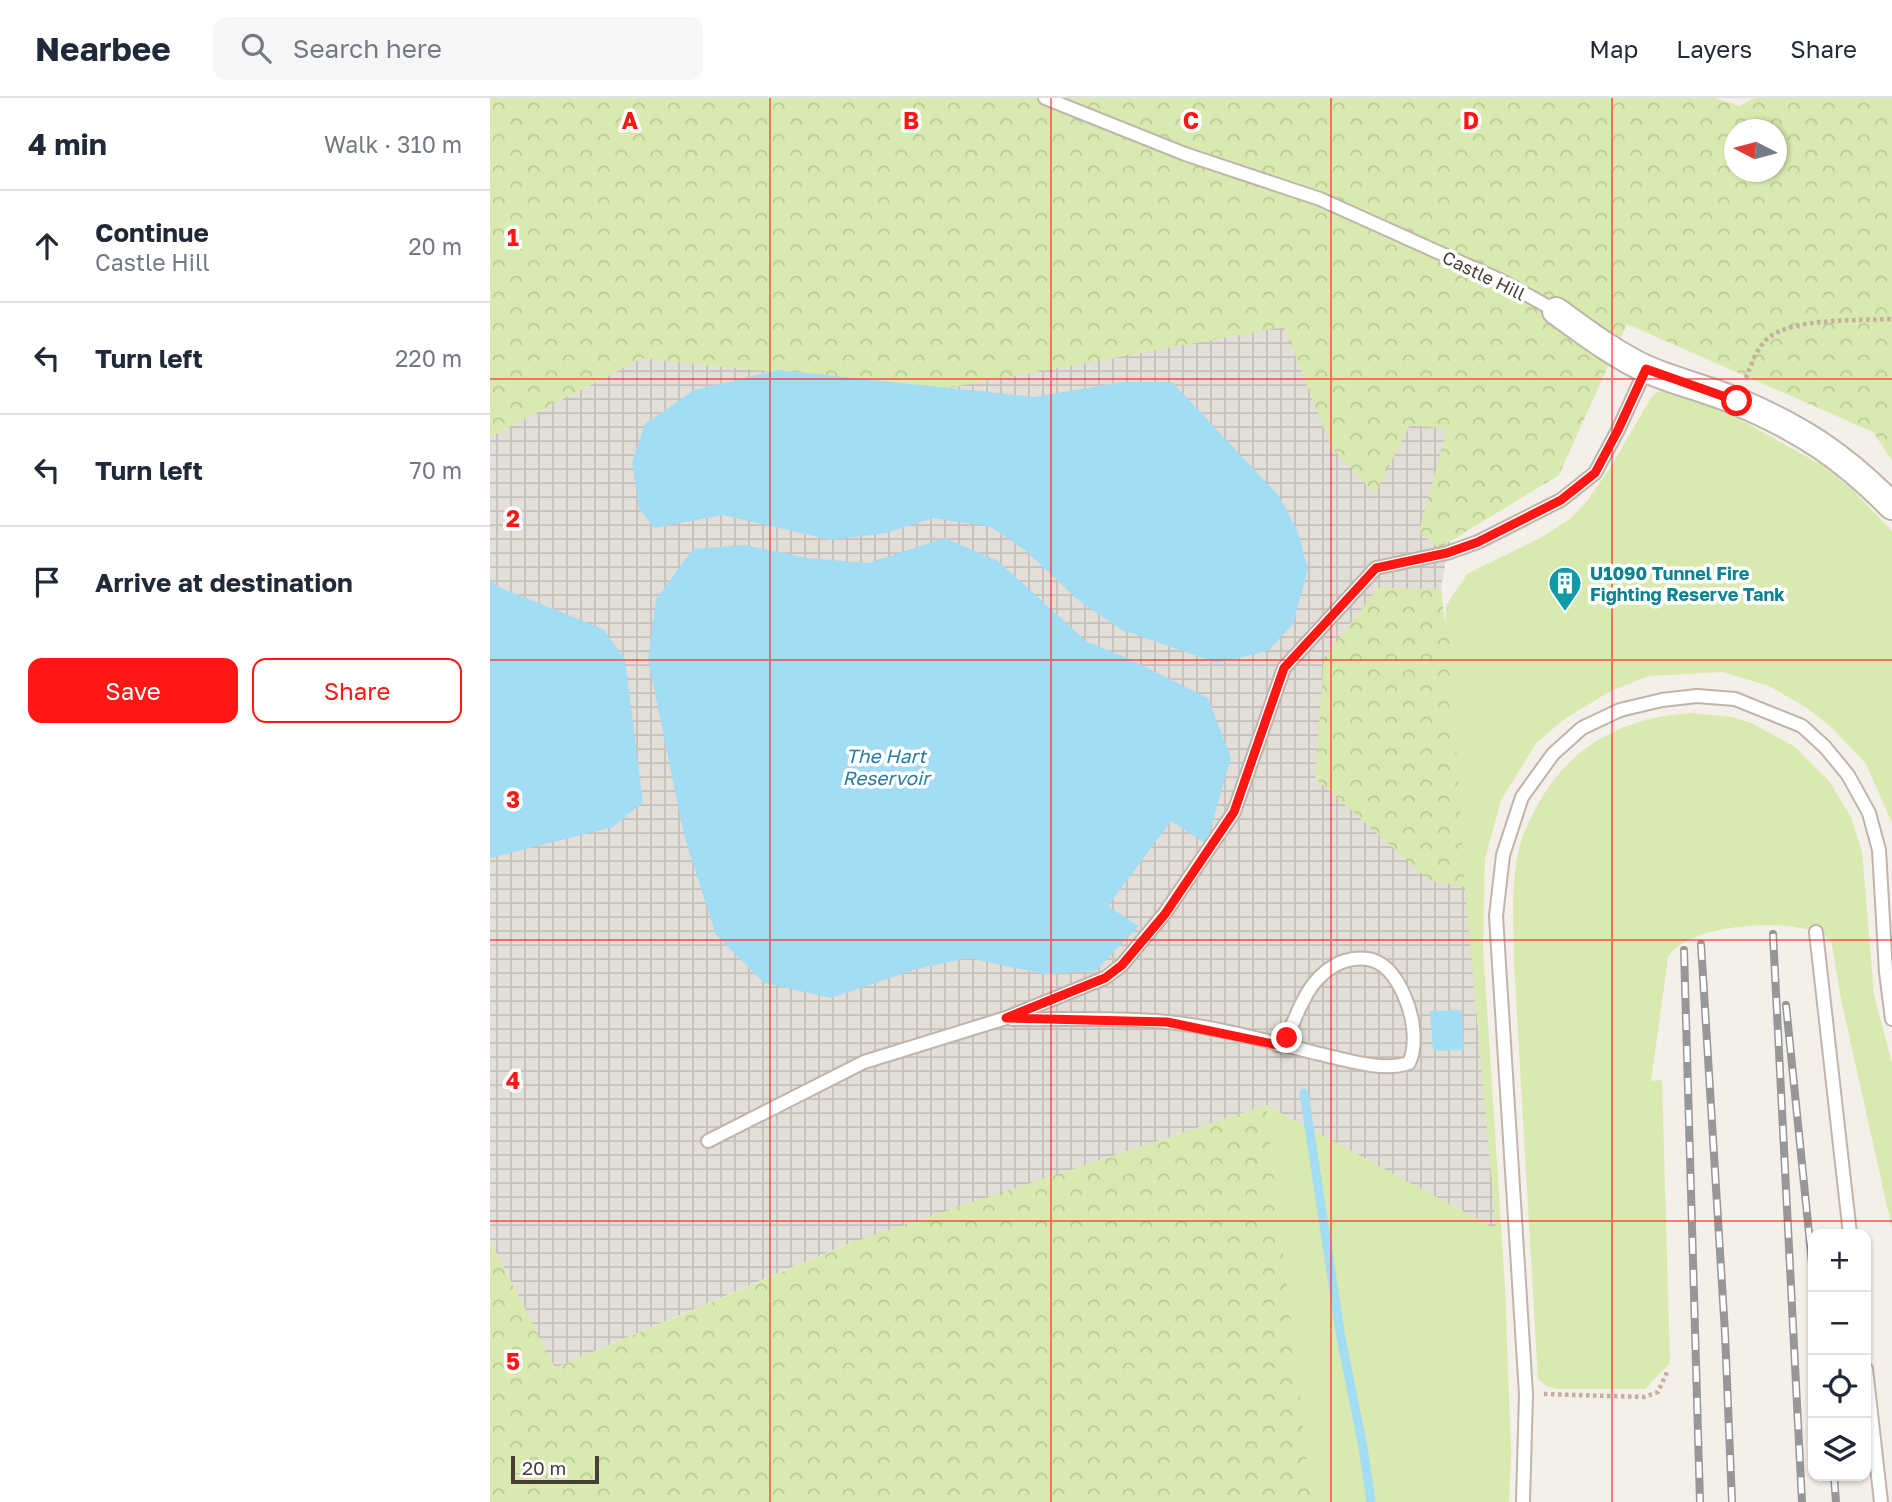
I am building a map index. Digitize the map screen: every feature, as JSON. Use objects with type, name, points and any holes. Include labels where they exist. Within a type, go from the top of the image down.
[{"type":"street","name":"Castle Hill","points":[[1556,311],[1603,345],[1646,369],[1737,401],[1806,434],[1864,478],[1892,506]]},
{"type":"lane","name":"Castle Hill","points":[[1045,98],[1185,154],[1320,199],[1502,281],[1556,311]]},
{"type":"lane","points":[[708,1141],[864,1062],[1006,1018],[1105,978],[1122,965],[1165,914],[1234,812],[1284,668],[1376,568],[1447,553],[1478,542],[1561,500],[1595,473],[1646,369]]},
{"type":"lane","points":[[1523,1502],[1526,1394],[1496,916],[1503,855],[1522,797],[1553,754],[1583,728],[1620,710],[1698,695],[1735,699],[1802,726],[1825,747],[1848,775],[1869,813],[1880,850],[1886,972],[1892,1018]]},
{"type":"lane","points":[[1816,932],[1849,1229]]},
{"type":"lane","points":[[1006,1018],[1167,1022],[1357,1062],[1397,1067],[1409,1063],[1412,1056],[1414,1043],[1410,1010],[1401,987],[1387,968],[1374,960],[1345,959],[1332,965],[1315,983],[1303,1000],[1287,1038],[1278,1045]]},
{"type":"lane","points":[[1871,1413],[1881,1502]]},
{"type":"path","points":[[1752,363],[1767,339],[1796,324],[1892,319]]},
{"type":"path","points":[[1526,1394],[1644,1397],[1658,1392],[1668,1370]]},
{"type":"shaded area","points":[[1284,327],[1484,421],[1447,553],[1441,589],[1497,1230],[1266,1105],[840,1247],[555,1368],[490,1240],[490,437],[642,358]]},
{"type":"green space","points":[[490,98],[1714,98],[1740,106],[1753,98],[1892,98],[1892,460],[1873,432],[1627,324],[1559,475],[1439,548],[1419,532],[1447,429],[1410,425],[1375,494],[1331,447],[1284,327],[937,390],[642,358],[490,437]]},
{"type":"green space","points":[[1663,390],[1677,391],[1739,419],[1820,464],[1851,488],[1892,531],[1892,823],[1866,764],[1832,728],[1807,708],[1769,686],[1722,672],[1649,676],[1609,692],[1566,718],[1537,742],[1501,800],[1485,859],[1483,947],[1505,1287],[1511,1452],[1509,1502],[1312,1502],[1266,1105],[1496,1229],[1452,745],[1445,629],[1447,604],[1467,574],[1542,537],[1571,518],[1587,501],[1612,465],[1649,401],[1655,393]]},
{"type":"green space","points":[[1378,588],[1441,589],[1445,624],[1447,604],[1465,887],[1429,880],[1315,778],[1324,658]]},
{"type":"green space","points":[[1691,713],[1732,717],[1751,723],[1794,746],[1829,781],[1851,817],[1862,852],[1874,994],[1892,1064],[1892,1228],[1841,999],[1831,940],[1817,932],[1772,925],[1745,926],[1696,936],[1678,946],[1668,958],[1651,1081],[1662,1080],[1670,1363],[1645,1389],[1557,1389],[1538,1379],[1514,964],[1513,904],[1517,860],[1523,835],[1537,806],[1566,766],[1582,751],[1601,738],[1643,721]]},
{"type":"green space","points":[[1266,1105],[1312,1502],[490,1502],[490,1240],[555,1368],[853,1242]]},
{"type":"water","points":[[778,370],[1034,397],[1122,382],[1172,382],[1279,496],[1298,532],[1308,569],[1293,624],[1268,651],[1217,663],[1122,630],[1079,601],[1026,551],[991,527],[933,518],[886,533],[831,540],[723,515],[654,528],[639,508],[632,462],[645,424],[694,390]]},
{"type":"water","name":"The Hart Reservoir","points":[[945,538],[998,561],[1086,641],[1208,698],[1231,758],[1206,844],[1171,821],[1108,906],[1139,926],[1095,971],[1044,974],[968,958],[917,969],[831,998],[764,983],[716,935],[685,839],[648,660],[656,599],[693,549],[745,545],[807,558],[868,563]]},
{"type":"water","points":[[490,580],[499,587],[603,629],[625,659],[643,802],[613,827],[490,858]]},
{"type":"water","points":[[1461,1010],[1464,1050],[1433,1051],[1430,1011]]},
{"type":"waterway","points":[[1304,1093],[1341,1338],[1371,1502]]},
{"type":"railway","points":[[1773,934],[1802,1502]]},
{"type":"railway","points":[[1701,944],[1725,1333],[1732,1502]]},
{"type":"railway","points":[[1684,950],[1700,1502]]},
{"type":"railway","points":[[1786,1005],[1809,1229]]},
{"type":"railway","points":[[1834,1481],[1836,1502]]},
{"type":"place","name":"U1090 Tunnel Fire Fighting Reserve Tank","points":[[1565,613]]},
{"type":"route","points":[[1287,1038],[1278,1045],[1167,1022],[1006,1018],[1105,978],[1122,965],[1165,914],[1234,812],[1284,668],[1376,568],[1447,553],[1478,542],[1561,500],[1595,473],[1646,369],[1737,401]]}]
